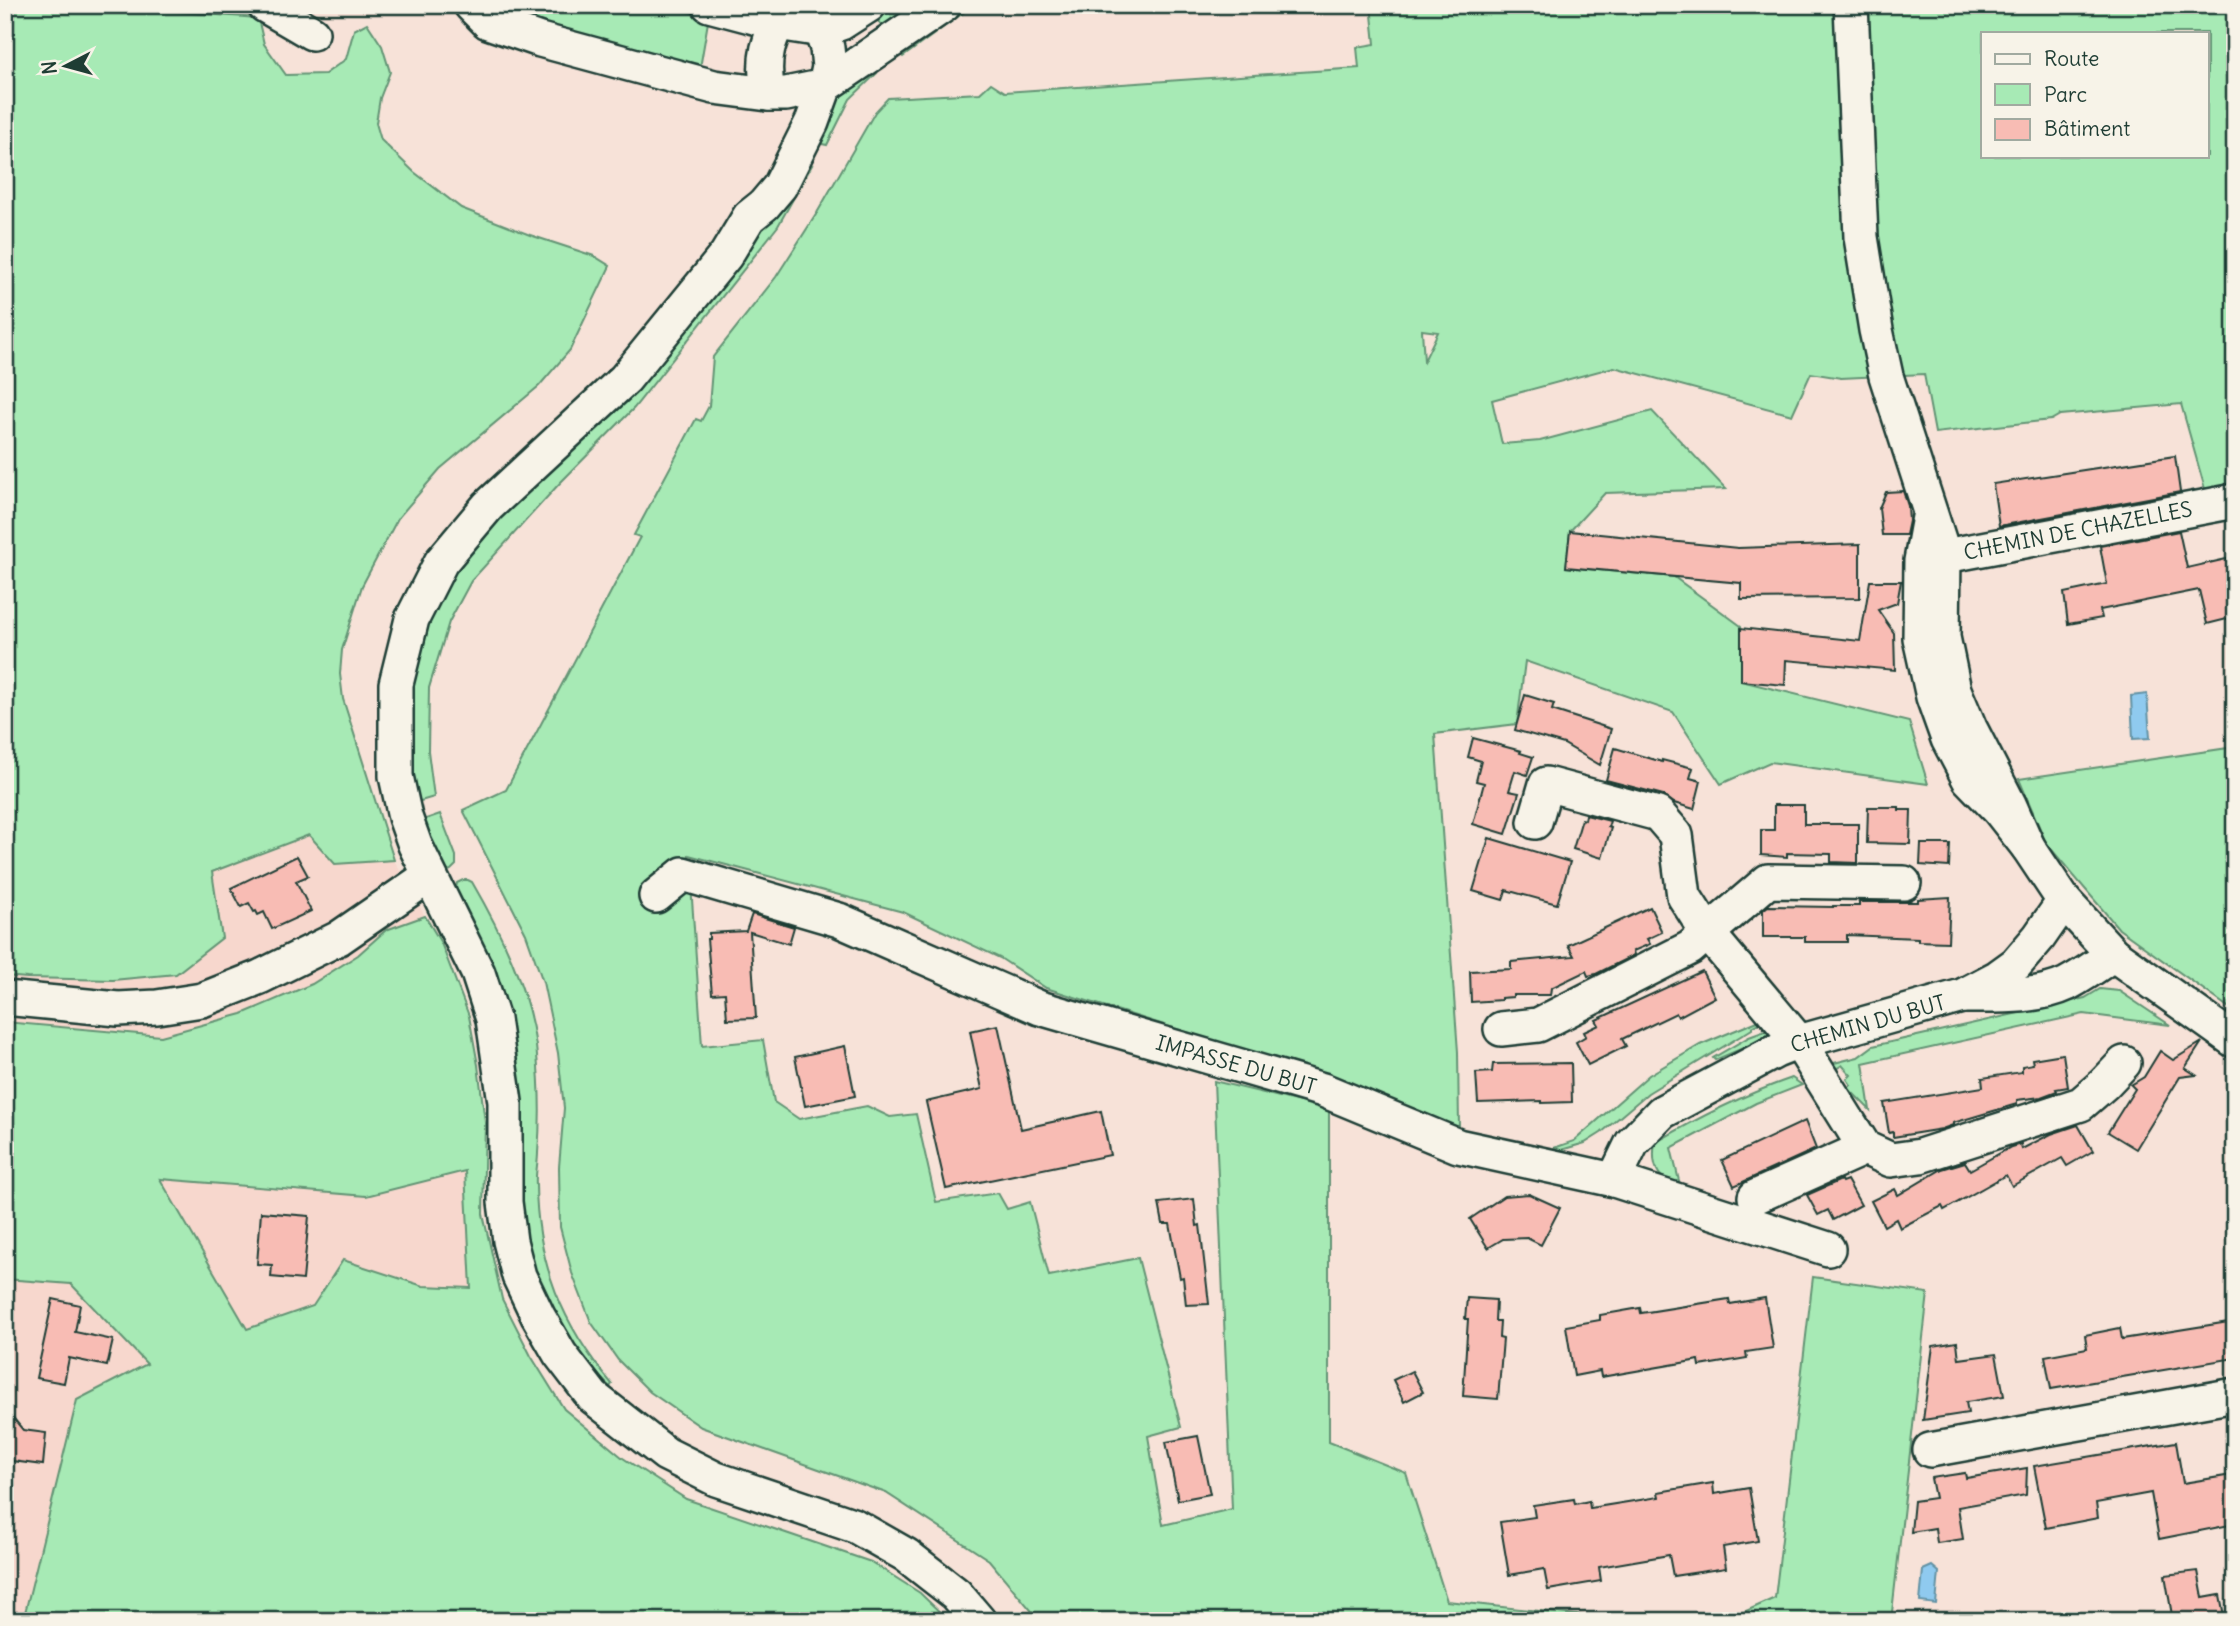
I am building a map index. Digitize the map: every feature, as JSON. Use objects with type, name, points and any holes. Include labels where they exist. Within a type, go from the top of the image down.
[{"type":"street","points":[[264,5],[312,33]]},
{"type":"street","points":[[471,5],[488,22],[540,40],[714,87],[768,94],[786,94],[825,86],[944,5]]},
{"type":"street","points":[[709,5],[841,23],[869,5]]},
{"type":"street","points":[[1851,5],[1861,237],[1886,376],[1930,514],[1933,558],[1920,638],[1933,696],[1944,729],[1969,779],[1999,810],[2028,847],[2064,901],[2113,954],[2235,1041]]},
{"type":"street","points":[[768,94],[766,54],[768,43],[782,14]]},
{"type":"street","points":[[817,18],[827,48],[829,66],[825,86],[812,122],[780,186],[764,205],[749,217],[726,255],[625,379],[488,506],[441,562],[412,619],[396,684],[396,776],[405,817],[429,876],[478,973],[493,1018],[505,1102],[505,1202],[510,1241],[519,1276],[560,1354],[593,1396],[666,1454],[716,1479],[855,1526],[906,1555],[956,1594],[979,1621]]},
{"type":"street","name":"CHEMIN DE CHAZELLES","points":[[1933,558],[2235,500]]},
{"type":"street","points":[[1535,822],[1546,785],[1658,814],[1676,835],[1685,895],[1707,932],[1799,1042],[1865,1148],[1891,1160],[1920,1156],[2081,1104],[2124,1063]]},
{"type":"street","name":"IMPASSE DU BUT","points":[[656,896],[683,874],[839,920],[1040,1008],[1324,1090],[1458,1146],[1614,1180],[1828,1249]]},
{"type":"street","points":[[5,998],[118,1009],[157,1007],[202,1000],[260,977],[339,938],[429,876]]},
{"type":"street","points":[[1501,1029],[1538,1025],[1689,948],[1768,881],[1904,883]]},
{"type":"street","name":"CHEMIN DU BUT","points":[[1614,1180],[1632,1143],[1662,1112],[1776,1051],[1799,1042],[1962,996],[2016,964],[2064,901]]},
{"type":"street","name":"CHEMIN DU BUT","points":[[1962,996],[2014,997],[2064,985],[2089,972],[2113,954]]},
{"type":"street","points":[[1755,1197],[1865,1148]]},
{"type":"street","points":[[1930,1450],[2235,1395]]},
{"type":"shaded area","points":[[309,835],[335,864],[394,860],[425,916],[386,930],[358,955],[312,984],[242,1014],[366,1196],[465,1171],[471,1288],[423,1286],[343,1260],[313,1306],[147,1364],[77,1400],[23,1621],[5,1621],[5,976],[113,980],[176,974],[221,938],[212,872]]},
{"type":"green space","points":[[5,5],[83,5],[258,18],[264,44],[286,75],[325,74],[346,59],[354,30],[367,23],[382,46],[390,72],[380,98],[376,123],[381,140],[414,172],[461,208],[594,256],[610,266],[570,350],[539,386],[440,469],[398,518],[362,586],[342,650],[340,674],[343,699],[394,860],[335,864],[309,835],[212,872],[222,938],[176,974],[113,980],[5,976]]},
{"type":"green space","points":[[510,5],[648,5],[709,16],[699,74],[507,14]]},
{"type":"green space","points":[[884,5],[923,5],[885,32],[873,13]]},
{"type":"green space","points":[[954,5],[974,5],[903,57],[895,47]]},
{"type":"green space","points":[[1371,5],[2235,5],[2235,485],[2205,489],[2181,404],[2060,415],[2051,420],[1935,433],[1924,374],[1841,378],[1811,373],[1792,415],[1614,367],[1492,400],[1502,444],[1540,441],[1652,411],[1726,489],[1605,493],[1570,531],[1566,567],[1674,577],[1741,626],[1741,681],[1909,722],[1928,784],[1770,762],[1721,784],[1673,712],[1525,661],[1517,724],[1435,734],[1458,1052],[1459,1128],[1379,1095],[1279,1061],[1046,988],[1000,958],[903,912],[689,855],[702,1046],[763,1040],[774,1102],[799,1119],[867,1106],[890,1117],[916,1114],[936,1202],[998,1193],[1007,1209],[1030,1202],[1049,1276],[1138,1258],[1181,1427],[1148,1436],[1163,1525],[1232,1509],[1214,1081],[1329,1109],[1329,1442],[1406,1473],[1447,1601],[1632,1621],[1040,1621],[989,1560],[886,1493],[701,1427],[650,1392],[618,1360],[591,1322],[572,1273],[560,1227],[559,1167],[564,1108],[558,1053],[543,982],[526,934],[463,810],[506,790],[640,537],[634,535],[696,419],[701,421],[709,406],[713,357],[776,277],[817,213],[875,112],[888,98],[980,93],[991,83],[1005,92],[1359,68],[1357,47],[1375,44]],"holes":[[[1422,330],[1438,332],[1424,361]]]},
{"type":"green space","points":[[872,64],[877,73],[850,99],[827,145],[808,141],[834,93]]},
{"type":"green space","points":[[796,163],[812,165],[778,226],[634,408],[559,484],[471,581],[449,622],[429,688],[428,751],[434,797],[414,803],[408,718],[414,664],[432,612],[460,561]]},
{"type":"green space","points":[[2235,747],[2235,1012],[2119,929],[2046,843],[2019,779]]},
{"type":"green space","points":[[440,814],[456,856],[456,865],[444,873],[420,821]]},
{"type":"green space","points":[[463,880],[472,882],[493,921],[512,961],[527,1003],[536,1046],[540,1099],[536,1181],[541,1241],[547,1267],[566,1316],[594,1362],[612,1384],[610,1387],[576,1348],[562,1326],[549,1303],[530,1255],[522,1204],[519,1093],[513,1034],[494,971],[455,893],[457,883]]},
{"type":"green space","points":[[425,916],[441,943],[469,1016],[485,1123],[483,1214],[502,1299],[531,1356],[564,1409],[623,1458],[686,1499],[871,1562],[920,1593],[949,1621],[23,1621],[77,1400],[147,1364],[71,1284],[5,1279],[5,1022],[161,1036],[242,1014],[312,984],[358,955],[386,930]],"holes":[[[465,1171],[471,1288],[423,1286],[343,1260],[313,1306],[247,1329],[160,1179],[366,1196]]]},
{"type":"green space","points":[[2100,989],[2119,991],[2170,1025],[2084,1014],[1863,1063],[1870,1110],[1848,1088],[1851,1085],[1847,1079],[1851,1075],[1842,1065],[1830,1073],[1826,1065],[1858,1057],[1873,1046],[2085,998]]},
{"type":"green space","points":[[1760,1020],[1762,1022],[1752,1029],[1648,1093],[1601,1133],[1585,1143],[1547,1154],[1548,1150],[1574,1141],[1649,1075],[1700,1045]]},
{"type":"green space","points":[[1768,1030],[1767,1038],[1715,1060],[1713,1058],[1749,1037]]},
{"type":"green space","points":[[1792,1078],[1802,1085],[1756,1103],[1671,1148],[1682,1193],[1659,1173],[1654,1161],[1655,1143],[1722,1107]]},
{"type":"green space","points":[[1813,1277],[1928,1293],[1891,1621],[1724,1621],[1775,1598]]},
{"type":"water","points":[[2147,694],[2150,738],[2133,739],[2131,696]]},
{"type":"water","points":[[1932,1566],[1939,1572],[1936,1604],[1920,1602],[1923,1570]]},
{"type":"building","points":[[2175,456],[2180,492],[1999,526],[1993,484]]},
{"type":"building","points":[[1903,491],[1908,506],[1906,535],[1882,535],[1879,508],[1886,492]]},
{"type":"building","points":[[1570,531],[1738,548],[1860,544],[1860,598],[1741,599],[1741,583],[1566,567]]},
{"type":"building","points":[[2179,531],[2187,568],[2235,557],[2235,617],[2207,624],[2199,590],[2100,610],[2102,618],[2068,624],[2064,593],[2107,584],[2100,546]]},
{"type":"building","points":[[1870,581],[1901,581],[1897,603],[1878,610],[1894,633],[1895,670],[1786,660],[1785,685],[1741,681],[1741,628],[1860,641]]},
{"type":"building","points":[[1525,695],[1554,704],[1552,710],[1611,729],[1600,765],[1564,744],[1515,730]]},
{"type":"building","points":[[1473,738],[1533,757],[1527,775],[1515,771],[1509,791],[1519,793],[1506,834],[1473,824],[1484,783],[1476,781],[1481,761],[1468,757]]},
{"type":"building","points":[[1615,748],[1693,768],[1690,778],[1701,781],[1694,809],[1674,803],[1663,795],[1606,780]]},
{"type":"building","points":[[1774,805],[1804,805],[1804,824],[1858,824],[1858,863],[1831,862],[1831,854],[1787,853],[1787,857],[1761,855],[1761,830],[1774,830]]},
{"type":"building","points":[[1868,807],[1899,807],[1899,810],[1911,810],[1910,844],[1867,843]]},
{"type":"building","points":[[1586,815],[1610,821],[1608,827],[1611,828],[1602,858],[1573,849],[1582,819],[1585,820]]},
{"type":"building","points":[[1489,838],[1570,862],[1557,904],[1506,890],[1503,900],[1473,891]]},
{"type":"building","points":[[1921,844],[1950,844],[1949,867],[1920,865]]},
{"type":"building","points":[[297,856],[308,876],[296,881],[311,911],[272,929],[264,912],[258,915],[249,903],[241,907],[231,888]]},
{"type":"building","points":[[1950,897],[1948,942],[1847,935],[1847,942],[1805,942],[1805,937],[1763,937],[1763,910],[1768,906],[1859,906],[1859,902],[1918,902],[1918,899]]},
{"type":"building","points":[[1650,907],[1662,932],[1647,939],[1650,944],[1633,951],[1634,955],[1596,974],[1588,976],[1586,971],[1551,988],[1550,995],[1513,995],[1501,1000],[1471,1002],[1470,971],[1511,969],[1511,962],[1574,956],[1568,945]]},
{"type":"building","points":[[752,914],[794,927],[789,944],[750,932],[756,1018],[727,1019],[725,993],[712,994],[707,939],[709,933],[746,931]]},
{"type":"building","points":[[1702,971],[1715,997],[1678,1017],[1676,1013],[1622,1039],[1626,1046],[1588,1065],[1576,1042],[1586,1036],[1584,1032],[1599,1025],[1596,1020]]},
{"type":"building","points":[[998,1025],[1021,1129],[1101,1111],[1110,1155],[946,1189],[926,1102],[982,1089],[970,1031]]},
{"type":"building","points":[[2202,1042],[2185,1068],[2196,1075],[2180,1077],[2136,1149],[2108,1132],[2135,1089],[2131,1085],[2144,1077],[2160,1051],[2173,1060]]},
{"type":"building","points":[[845,1046],[855,1096],[805,1106],[795,1057]]},
{"type":"building","points":[[2063,1054],[2068,1087],[2056,1089],[2057,1091],[2041,1097],[2017,1100],[2017,1104],[1953,1123],[1942,1129],[1893,1137],[1893,1132],[1889,1133],[1884,1103],[1983,1087],[1982,1078],[2022,1072],[2022,1066],[2033,1064],[2032,1059]]},
{"type":"building","points":[[1571,1063],[1572,1102],[1478,1103],[1476,1073],[1492,1072],[1493,1064]]},
{"type":"building","points":[[1805,1121],[1816,1149],[1734,1186],[1722,1160]]},
{"type":"building","points":[[2078,1125],[2093,1151],[2067,1166],[2062,1158],[2012,1186],[2006,1175],[1944,1210],[1942,1206],[1900,1228],[1896,1219],[1884,1226],[1871,1201],[1895,1189],[1898,1195],[1942,1169],[1965,1162],[1970,1170],[2011,1147],[2021,1144],[2022,1149],[2051,1134]]},
{"type":"building","points":[[1841,1180],[1847,1180],[1861,1205],[1833,1220],[1828,1210],[1818,1215],[1807,1195]]},
{"type":"building","points":[[1529,1194],[1560,1208],[1541,1245],[1527,1238],[1503,1239],[1488,1248],[1470,1219],[1504,1196]]},
{"type":"building","points":[[1194,1199],[1197,1226],[1200,1225],[1209,1304],[1186,1305],[1183,1277],[1180,1278],[1170,1224],[1163,1224],[1159,1203]]},
{"type":"building","points":[[261,1212],[309,1216],[303,1280],[271,1277],[272,1265],[257,1264]]},
{"type":"building","points":[[1467,1298],[1496,1300],[1495,1321],[1500,1321],[1499,1338],[1503,1339],[1498,1399],[1463,1396]]},
{"type":"building","points":[[1765,1298],[1773,1348],[1746,1352],[1747,1358],[1700,1366],[1699,1360],[1601,1377],[1600,1371],[1574,1376],[1566,1326],[1600,1320],[1600,1315],[1640,1308],[1641,1313],[1729,1299],[1730,1304]]},
{"type":"building","points":[[53,1299],[80,1305],[75,1332],[113,1340],[107,1366],[69,1358],[64,1383],[36,1378]]},
{"type":"building","points":[[2235,1321],[2235,1358],[2051,1389],[2045,1356],[2087,1348],[2085,1335],[2120,1328],[2122,1339]]},
{"type":"building","points":[[1957,1342],[1959,1359],[1996,1354],[2004,1396],[1966,1402],[1968,1413],[1923,1420],[1933,1346]]},
{"type":"building","points":[[1412,1371],[1423,1392],[1404,1402],[1393,1380]]},
{"type":"building","points":[[5,1408],[23,1430],[46,1433],[43,1465],[5,1460]]},
{"type":"building","points":[[1198,1436],[1210,1494],[1178,1500],[1166,1442]]},
{"type":"building","points":[[2176,1442],[2183,1483],[2232,1475],[2235,1524],[2159,1539],[2151,1493],[2096,1503],[2098,1518],[2046,1528],[2034,1466]]},
{"type":"building","points":[[2027,1468],[2026,1495],[1958,1507],[1963,1539],[1937,1543],[1935,1528],[1911,1532],[1914,1501],[1935,1498],[1931,1478],[1965,1473],[1966,1478]]},
{"type":"building","points":[[1713,1483],[1714,1494],[1749,1488],[1758,1541],[1723,1547],[1726,1568],[1673,1576],[1669,1555],[1599,1567],[1601,1581],[1548,1590],[1544,1569],[1509,1575],[1500,1522],[1535,1517],[1533,1505],[1574,1499],[1575,1504],[1589,1501],[1590,1508],[1659,1497],[1658,1492]]},
{"type":"building","points":[[2198,1571],[2203,1598],[2220,1595],[2225,1621],[2173,1621],[2165,1575]]}]
